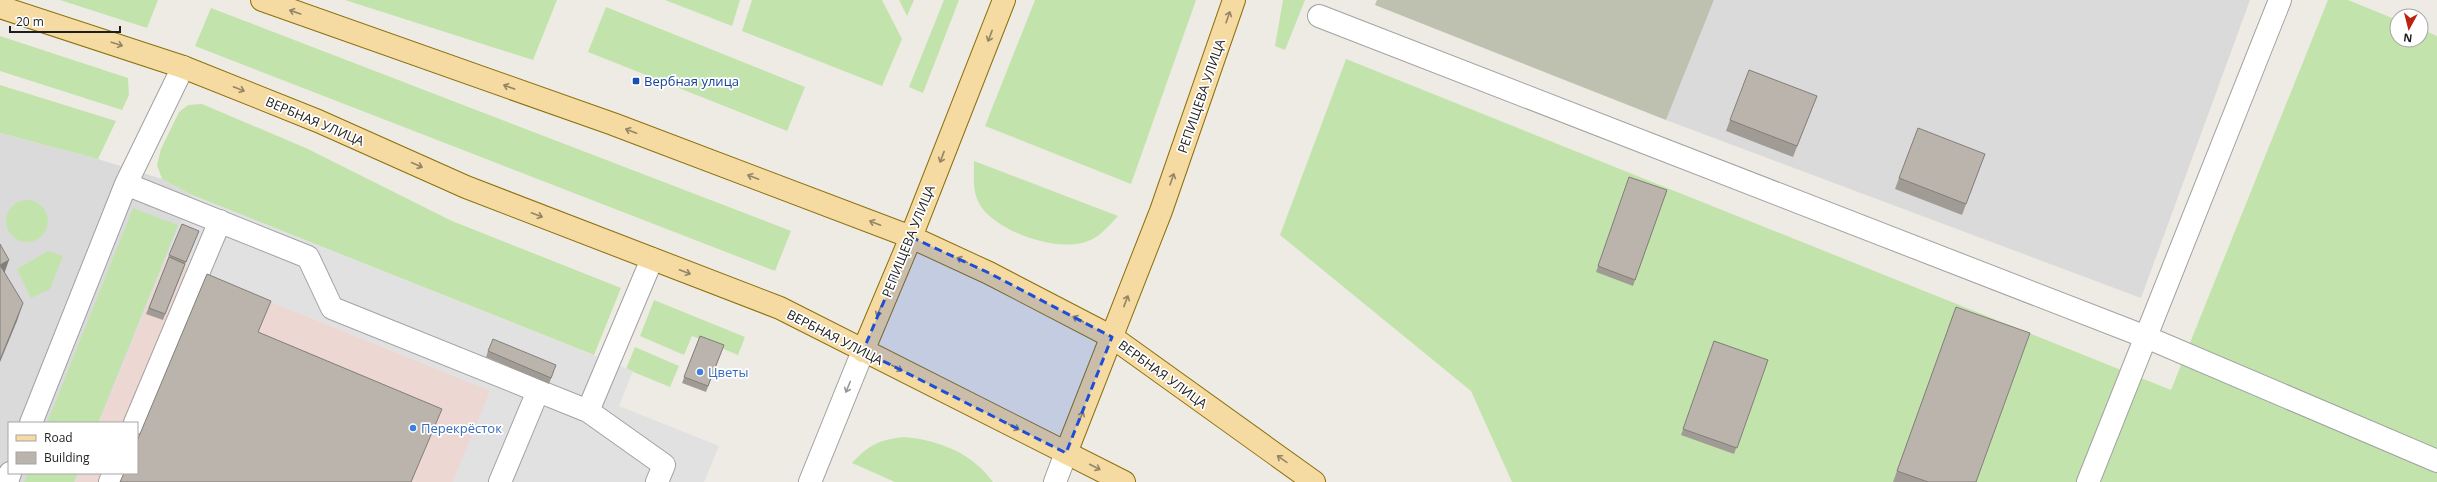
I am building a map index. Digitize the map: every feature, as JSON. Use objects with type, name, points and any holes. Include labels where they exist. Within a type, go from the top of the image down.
[{"type":"main road","name":"ВЕРБНАЯ УЛИЦА","points":[[262,0],[613,124],[911,237],[989,273],[1112,338],[1314,482]]},
{"type":"main road","name":"РЕПИЩЕВА УЛИЦА","points":[[863,351],[911,237],[1004,0]]},
{"type":"main road","name":"РЕПИЩЕВА УЛИЦА","points":[[1066,453],[1161,211],[1234,0]]},
{"type":"main road","name":"ВЕРБНАЯ УЛИЦА","points":[[0,7],[183,67],[318,121],[466,187],[780,308],[1124,482]]},
{"type":"street","points":[[2088,482],[2280,0]]},
{"type":"street","points":[[1319,16],[2146,337],[2437,461]]},
{"type":"street","points":[[31,422],[126,184],[183,67]]},
{"type":"street","points":[[126,184],[308,257],[332,308],[588,411],[664,465],[657,482]]},
{"type":"street","points":[[135,422],[220,221]]},
{"type":"street","points":[[588,411],[652,259]]},
{"type":"street","name":"РЕПИЩЕВА УЛИЦА","points":[[810,482],[863,351]]},
{"type":"street","points":[[500,482],[538,391]]},
{"type":"street","name":"РЕПИЩЕВА УЛИЦА","points":[[1055,482],[1066,453]]},
{"type":"highlighted area","points":[[911,237],[989,273],[1112,337],[1066,453],[863,351]]},
{"type":"shaded area","points":[[1377,0],[1714,0],[1666,120],[1375,5]]},
{"type":"shaded area","points":[[1714,0],[2250,0],[2141,298],[1666,120]]},
{"type":"shaded area","points":[[0,133],[98,159],[162,179],[192,195],[99,422],[8,422],[8,474],[79,474],[75,482],[0,482]]},
{"type":"shaded area","points":[[192,195],[633,371],[619,406],[719,446],[704,482],[453,482],[490,391],[166,259]]},
{"type":"shaded area","points":[[166,259],[491,391],[453,482],[75,482],[79,474],[138,474],[138,422],[99,422]]},
{"type":"green space","points":[[60,0],[158,0],[147,28]]},
{"type":"green space","points":[[345,0],[557,0],[533,60]]},
{"type":"green space","points":[[665,0],[740,0],[732,26]]},
{"type":"green space","points":[[752,0],[882,0],[902,39],[882,86],[742,31]]},
{"type":"green space","points":[[899,0],[914,0],[907,16]]},
{"type":"green space","points":[[944,0],[959,0],[923,93],[909,87]]},
{"type":"green space","points":[[1035,0],[1196,0],[1131,184],[985,126]]},
{"type":"green space","points":[[1283,0],[1305,0],[1285,50],[1275,46]]},
{"type":"green space","points":[[2328,0],[2348,0],[2389,17],[2389,48],[2429,48],[2429,32],[2437,36],[2437,482],[1512,482],[1471,391],[1280,235],[1346,59],[2171,390]]},
{"type":"green space","points":[[606,7],[805,87],[787,131],[588,52]]},
{"type":"green space","points":[[211,8],[791,231],[775,271],[195,46]]},
{"type":"green space","points":[[0,36],[128,78],[129,95],[122,110],[0,71]]},
{"type":"green space","points":[[0,85],[116,121],[98,159],[0,133]]},
{"type":"green space","points":[[202,104],[308,149],[452,221],[621,288],[594,355],[192,195],[162,179],[157,165],[161,149],[179,112],[188,105]]},
{"type":"green space","points":[[974,161],[1118,216],[1099,235],[1085,242],[1059,244],[1044,242],[1028,237],[1000,224],[988,215],[980,205],[977,200],[975,189]]},
{"type":"green space","points":[[23,200],[31,200],[42,206],[48,217],[48,225],[42,236],[31,242],[23,242],[12,236],[6,225],[6,217],[12,206]]},
{"type":"green space","points":[[133,208],[178,225],[98,422],[47,422]]},
{"type":"green space","points":[[48,251],[63,256],[50,289],[31,298],[17,269]]},
{"type":"green space","points":[[654,300],[745,337],[738,355],[692,336],[684,355],[640,336]]},
{"type":"green space","points":[[635,347],[679,366],[670,387],[626,369]]},
{"type":"green space","points":[[904,437],[930,441],[954,450],[975,463],[993,482],[895,482],[852,463],[875,444]]},
{"type":"green space","points":[[28,474],[77,474],[74,482],[24,482]]},
{"type":"building","points":[[1749,70],[1817,96],[1797,146],[1730,120]]},
{"type":"building","points":[[1918,128],[1985,154],[1966,204],[1899,178]]},
{"type":"building","points":[[1629,177],[1667,190],[1635,280],[1598,266]]},
{"type":"building","points":[[182,224],[199,231],[186,262],[169,255]]},
{"type":"building","points":[[0,244],[9,260],[0,265]]},
{"type":"building","points":[[169,257],[185,264],[165,314],[149,308]]},
{"type":"building","points":[[0,265],[23,303],[0,360]]},
{"type":"building","points":[[207,274],[271,301],[258,332],[442,409],[411,482],[120,482],[124,474],[138,474],[138,439]]},
{"type":"building","points":[[1956,307],[2030,333],[1976,482],[1928,482],[1897,471]]},
{"type":"building","name":"Цветы","points":[[700,336],[724,345],[708,386],[684,377]]},
{"type":"building","points":[[493,339],[556,365],[551,378],[488,351]]},
{"type":"building","points":[[1714,341],[1768,360],[1737,448],[1683,429]]},
{"type":"place","name":"Вербная улица","points":[[636,81]]},
{"type":"place","name":"Цветы","points":[[700,372]]},
{"type":"place","name":"Перекрёсток","points":[[413,428]]}]
